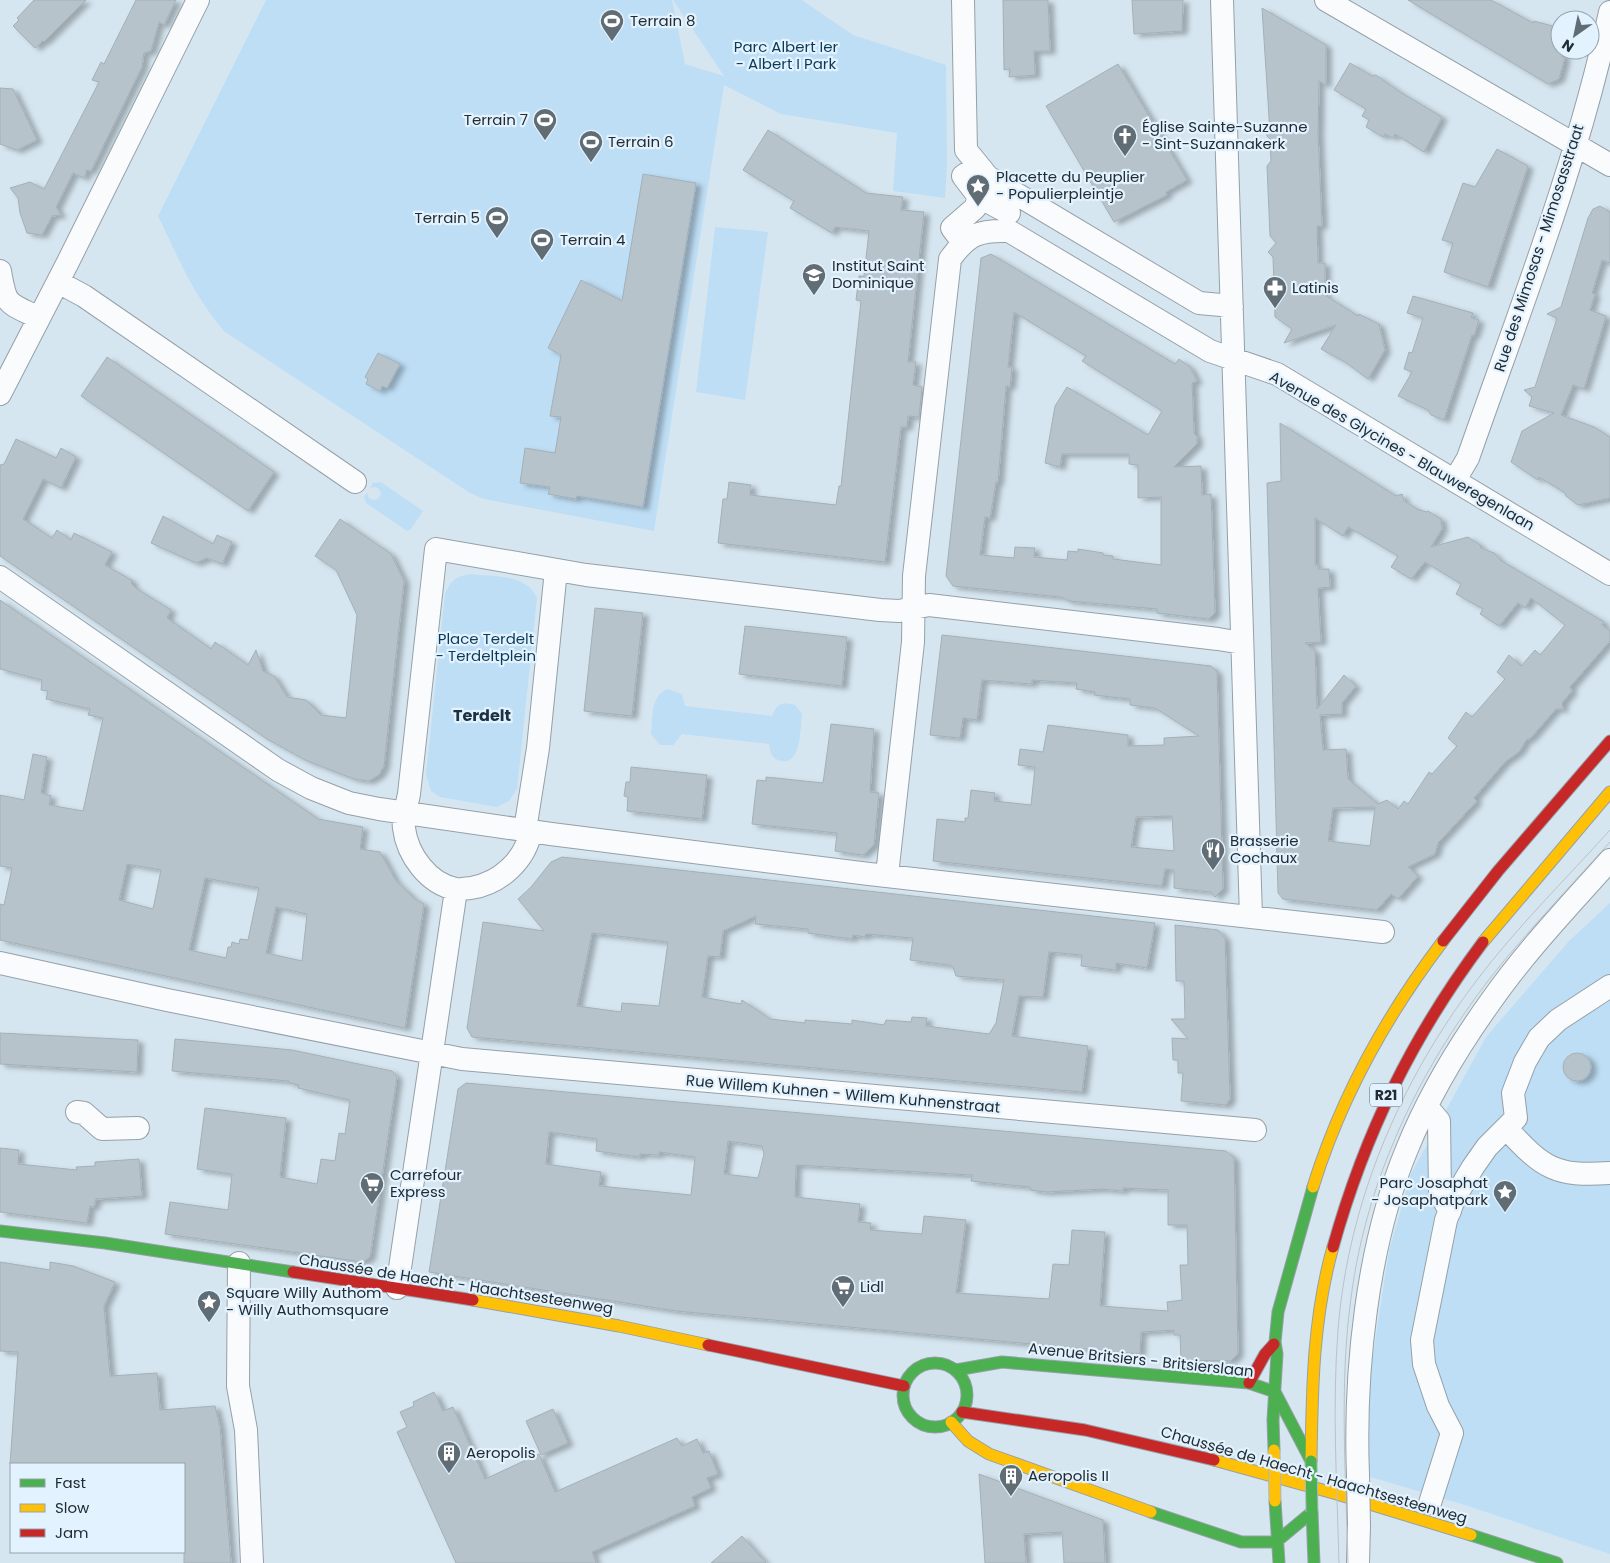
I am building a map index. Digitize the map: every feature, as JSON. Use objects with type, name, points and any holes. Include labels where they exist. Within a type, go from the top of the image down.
[{"type":"street","points":[[0,394],[58,282],[198,0]]},
{"type":"street","points":[[963,0],[966,150],[988,177],[1014,215]]},
{"type":"street","points":[[1222,0],[1251,917]]},
{"type":"street","points":[[1326,0],[1610,164]]},
{"type":"street","name":"Rue des Mimosas - Mimosasstraat","points":[[1455,480],[1468,458],[1574,144],[1592,88],[1610,12]]},
{"type":"street","points":[[969,172],[963,176],[979,197],[1014,215],[1199,303],[1232,306]]},
{"type":"street","points":[[956,222],[974,208],[979,197]]},
{"type":"street","points":[[887,875],[913,642],[914,576],[950,260],[962,242],[1014,215]]},
{"type":"street","name":"Avenue des Glycines - Blauweregenlaan","points":[[1014,215],[1210,351],[1277,374],[1610,574]]},
{"type":"street","points":[[0,271],[4,296],[11,304],[39,318]]},
{"type":"street","points":[[58,282],[84,296],[355,482]]},
{"type":"street","points":[[556,570],[538,748],[528,830],[523,854],[509,871],[494,881],[456,890],[438,881],[419,866],[407,844],[403,826],[436,549],[556,570],[880,610],[929,605],[1242,643]]},
{"type":"street","points":[[0,577],[167,695],[278,770],[312,788],[349,803],[405,813],[528,830],[887,875],[1383,932]]},
{"type":"street","name":"R21","points":[[1279,1563],[1276,1542],[1274,1450],[1274,1392],[1277,1354],[1274,1344],[1290,1264],[1323,1156],[1341,1108],[1381,1031],[1440,942],[1610,741]]},
{"type":"street","name":"R21","points":[[1314,1563],[1311,1461],[1314,1356],[1330,1260],[1348,1191],[1378,1113],[1415,1043],[1462,970],[1511,908],[1610,792]]},
{"type":"street","points":[[1358,1563],[1359,1406],[1365,1306],[1389,1205],[1406,1149],[1461,1046],[1491,1001],[1532,947],[1610,860]]},
{"type":"street","points":[[397,1288],[456,890]]},
{"type":"street","name":"Rue Willem Kuhnen - Willem Kuhnenstraat","points":[[0,963],[462,1059],[1255,1130]]},
{"type":"street","points":[[1430,1503],[1452,1433],[1438,1406],[1424,1364],[1422,1340],[1450,1210],[1473,1167],[1487,1147],[1516,1118],[1513,1093],[1525,1062],[1539,1038],[1558,1020],[1610,986]]},
{"type":"street","points":[[1427,1108],[1439,1122],[1440,1194],[1450,1210]]},
{"type":"street","points":[[76,1112],[84,1113],[102,1129],[138,1128]]},
{"type":"street","points":[[1507,1129],[1534,1158],[1556,1171],[1610,1173]]},
{"type":"street","name":"Chaussée de Haecht - Haachtsesteenweg","points":[[0,1231],[105,1243],[397,1288],[619,1326],[904,1386]]},
{"type":"street","points":[[239,1264],[238,1386],[246,1430],[252,1563]]},
{"type":"street","points":[[1249,1383],[1265,1354],[1274,1344]]},
{"type":"street","name":"Avenue Britsiers - Britsierslaan","points":[[956,1370],[1002,1362],[1249,1383],[1274,1392]]},
{"type":"street","points":[[930,1363],[948,1365],[956,1370],[962,1376],[967,1391],[967,1398],[962,1412],[951,1422],[940,1426],[929,1426],[914,1418],[904,1404],[904,1386],[913,1371],[930,1363]]},
{"type":"street","points":[[967,1391],[980,1396]]},
{"type":"street","points":[[1274,1392],[1311,1461]]},
{"type":"street","name":"Chaussée de Haecht - Haachtsesteenweg","points":[[1014,1406],[1060,1424]]},
{"type":"street","name":"Chaussée de Haecht - Haachtsesteenweg","points":[[962,1412],[974,1411],[992,1416],[1060,1424],[1202,1456],[1470,1534],[1557,1563]]},
{"type":"street","points":[[951,1422],[968,1441],[989,1454],[1222,1537],[1241,1542],[1276,1542],[1312,1512]]},
{"type":"green space","name":"Parc Albert Ier - Albert I Park","points":[[266,0],[672,0],[685,64],[724,76],[673,0],[802,0],[853,35],[946,65],[947,164],[945,198],[893,191],[897,133],[781,114],[724,85],[654,531],[484,499],[470,493],[225,332],[195,291],[158,216]]},
{"type":"green space","points":[[715,227],[768,232],[745,400],[696,392]]},
{"type":"green space","points":[[381,482],[423,511],[411,529],[407,531],[366,503],[364,497],[367,493],[369,498],[373,500],[378,499],[381,494],[379,489],[375,487],[370,488],[373,483]]},
{"type":"green space","name":"Place Terdelt - Terdeltplein","points":[[470,574],[498,576],[517,580],[532,590],[537,598],[517,789],[509,801],[497,807],[440,797],[431,791],[426,775],[445,594],[454,580]]},
{"type":"green space","points":[[668,689],[682,694],[685,706],[772,716],[781,704],[795,705],[802,714],[800,737],[796,753],[792,759],[786,761],[778,760],[772,755],[769,744],[682,734],[673,745],[660,745],[651,734],[653,714],[658,696]]},
{"type":"green space","name":"Parc Josaphat - Josaphatpark","points":[[1610,903],[1610,1554],[1468,1506],[1364,1475],[1370,1374],[1389,1251],[1411,1174],[1486,1037],[1569,941]]},
{"type":"building","points":[[34,0],[86,0],[44,42],[35,48],[13,26],[19,20],[17,18]]},
{"type":"building","points":[[136,0],[176,0],[164,25],[159,22],[151,51],[144,53],[142,67],[91,171],[87,170],[84,178],[73,173],[56,207],[61,215],[52,216],[42,235],[27,233],[20,213],[18,198],[10,188],[30,182],[44,189],[99,82],[92,80],[101,62],[104,64]]},
{"type":"building","points":[[1003,0],[1048,0],[1050,51],[1034,51],[1035,75],[1009,77],[1010,69],[1004,70]]},
{"type":"building","points":[[1132,0],[1183,0],[1182,31],[1134,34]]},
{"type":"building","points":[[1408,0],[1491,0],[1533,23],[1534,21],[1550,25],[1550,60],[1564,60],[1559,79],[1548,84]]},
{"type":"building","points":[[1262,8],[1326,45],[1326,85],[1319,81],[1318,133],[1322,226],[1317,226],[1318,263],[1325,263],[1325,295],[1358,316],[1359,314],[1379,324],[1385,350],[1368,379],[1345,362],[1321,349],[1336,325],[1284,343],[1292,329],[1275,317],[1273,257],[1268,252],[1276,243],[1270,236],[1267,166],[1271,161],[1270,139],[1267,136],[1266,128],[1269,124],[1269,117]]},
{"type":"building","points":[[1350,63],[1372,76],[1376,75],[1442,117],[1424,152],[1395,134],[1393,138],[1385,134],[1383,137],[1366,127],[1369,120],[1362,116],[1366,109],[1334,90]]},
{"type":"building","name":"Église Sainte-Suzanne - Sint-Suzannakerk","points":[[1118,64],[1187,180],[1166,192],[1167,195],[1114,222],[1046,106]]},
{"type":"building","points":[[0,88],[13,89],[37,140],[17,150],[0,144]]},
{"type":"building","points":[[768,130],[866,193],[903,197],[901,210],[924,212],[908,362],[916,362],[913,385],[922,387],[919,417],[908,416],[907,427],[901,427],[885,562],[718,543],[723,499],[727,499],[729,482],[751,485],[750,495],[836,505],[839,486],[841,486],[861,301],[856,300],[859,276],[864,276],[869,231],[835,227],[832,233],[790,208],[794,201],[743,170]]},
{"type":"building","points":[[1497,149],[1528,166],[1488,287],[1444,272],[1453,243],[1442,240],[1463,183],[1475,187]]},
{"type":"building","points":[[643,174],[696,183],[643,507],[577,496],[576,499],[548,494],[550,487],[520,483],[525,448],[555,453],[561,417],[550,416],[561,355],[548,348],[581,280],[622,301]]},
{"type":"building","points":[[1600,206],[1610,212],[1610,263],[1602,260],[1592,293],[1595,294],[1590,310],[1606,316],[1584,389],[1573,385],[1561,415],[1594,427],[1610,437],[1610,498],[1578,505],[1566,496],[1565,493],[1539,477],[1538,480],[1511,462],[1522,431],[1554,413],[1529,406],[1532,397],[1524,390],[1535,387],[1557,318],[1547,314],[1561,307],[1588,218],[1593,209]]},
{"type":"building","points":[[991,254],[1175,364],[1179,359],[1190,367],[1197,381],[1192,383],[1194,433],[1197,436],[1197,444],[1174,467],[1201,466],[1202,495],[1211,494],[1215,613],[1209,619],[1157,613],[1157,609],[1069,601],[1061,597],[953,586],[946,576],[981,258]],"holes":[[[1014,312],[1086,356],[1082,361],[1162,411],[1148,435],[1067,387],[1055,406],[1045,463],[1060,467],[1062,454],[1129,454],[1129,464],[1138,465],[1138,498],[1161,497],[1161,565],[1113,559],[1113,556],[1103,555],[1103,553],[1078,549],[1078,552],[1068,551],[1067,560],[1034,557],[1035,548],[1015,547],[1014,558],[980,555],[985,517],[990,518],[996,482],[998,482],[1006,386],[1010,387],[1012,367],[1008,367]]]},
{"type":"building","points":[[1413,296],[1473,313],[1471,318],[1479,320],[1474,336],[1472,335],[1444,420],[1431,415],[1428,410],[1398,396],[1412,372],[1404,369],[1409,352],[1412,353],[1423,318],[1407,313]]},
{"type":"building","points":[[378,353],[400,364],[387,388],[382,386],[380,391],[366,384],[368,379],[365,377]]},
{"type":"building","points":[[107,357],[274,472],[248,511],[81,396]]},
{"type":"building","points":[[1280,423],[1396,496],[1402,494],[1404,501],[1417,509],[1428,511],[1441,519],[1442,529],[1431,547],[1468,537],[1480,545],[1481,548],[1494,553],[1500,560],[1604,622],[1602,625],[1610,631],[1610,641],[1570,687],[1572,691],[1562,703],[1563,709],[1556,709],[1530,739],[1527,739],[1519,752],[1505,762],[1474,798],[1477,801],[1438,843],[1435,854],[1408,867],[1418,876],[1398,899],[1391,894],[1377,910],[1283,899],[1278,893],[1267,483],[1281,481]],"holes":[[[1315,518],[1343,536],[1348,527],[1398,556],[1391,567],[1411,579],[1425,562],[1461,584],[1456,594],[1483,609],[1480,614],[1499,626],[1518,603],[1525,608],[1531,598],[1565,625],[1540,655],[1535,650],[1521,666],[1509,655],[1497,672],[1505,679],[1472,717],[1466,712],[1448,738],[1457,746],[1432,774],[1429,772],[1408,804],[1404,801],[1398,809],[1387,800],[1378,804],[1348,779],[1346,749],[1323,750],[1320,715],[1342,714],[1342,703],[1356,686],[1344,675],[1317,709],[1315,651],[1305,643],[1321,642],[1318,588],[1330,587],[1329,569],[1318,569],[1318,565],[1315,565]],[[1375,807],[1370,846],[1328,841],[1333,808]]]},
{"type":"building","points":[[16,439],[56,458],[61,448],[76,457],[61,488],[43,479],[23,519],[52,538],[57,530],[71,540],[74,533],[112,552],[105,565],[133,581],[131,583],[137,589],[171,610],[167,618],[211,649],[215,642],[248,665],[256,650],[263,671],[274,676],[287,697],[306,700],[321,715],[346,718],[357,615],[336,570],[315,556],[340,519],[391,554],[404,581],[384,766],[379,775],[369,781],[354,779],[305,760],[267,739],[0,556],[0,465],[4,464]]},
{"type":"building","points":[[163,516],[213,544],[217,535],[232,542],[222,564],[207,558],[196,563],[151,543]]},
{"type":"building","points":[[0,600],[318,819],[363,827],[360,849],[380,852],[396,881],[415,899],[424,904],[405,1028],[0,940],[0,904],[4,905],[12,868],[0,866],[0,795],[24,800],[33,754],[47,757],[41,793],[51,796],[49,805],[83,811],[103,718],[88,715],[90,709],[46,699],[48,691],[41,690],[42,680],[0,669]],"holes":[[[127,864],[161,870],[153,909],[119,900]],[[205,878],[259,888],[248,940],[240,939],[239,944],[232,942],[231,947],[228,947],[226,958],[189,950]],[[276,907],[307,914],[302,961],[266,953]]]},
{"type":"building","points":[[595,608],[643,613],[632,716],[584,711]]},
{"type":"building","points":[[745,626],[847,637],[842,686],[739,674]]},
{"type":"building","points":[[942,635],[1211,666],[1217,672],[1223,889],[1215,897],[1211,892],[1174,888],[1174,870],[1165,869],[1162,886],[933,861],[937,819],[965,822],[965,818],[968,818],[971,790],[995,793],[994,801],[1031,805],[1035,767],[1018,765],[1020,749],[1043,752],[1048,725],[1128,735],[1128,746],[1164,745],[1164,738],[1199,736],[1155,708],[1130,705],[1130,699],[1094,695],[1095,692],[1076,689],[1077,683],[1032,680],[1032,684],[982,680],[977,720],[963,718],[960,738],[930,735]],"holes":[[[1172,816],[1174,851],[1131,847],[1136,817]]]},
{"type":"building","points":[[831,724],[874,729],[870,792],[879,793],[874,845],[863,855],[835,851],[837,833],[752,824],[757,780],[766,781],[766,777],[823,783]]},
{"type":"building","points":[[631,767],[707,775],[702,819],[627,811],[628,797],[624,796],[626,782],[630,782]]},
{"type":"building","points":[[562,857],[1155,923],[1147,968],[1116,963],[1116,970],[1081,966],[1082,955],[1049,952],[1043,997],[1019,996],[1012,1036],[1088,1046],[1082,1092],[472,1037],[467,1028],[483,922],[544,931],[518,899],[531,887],[551,862]],"holes":[[[756,916],[755,924],[808,929],[808,933],[852,939],[853,935],[865,937],[866,934],[913,938],[910,960],[949,965],[953,967],[956,976],[1004,980],[996,1023],[989,1034],[926,1026],[927,1018],[912,1017],[911,1022],[886,1020],[884,1025],[852,1020],[852,1024],[805,1020],[805,1023],[770,1019],[742,1000],[741,1004],[702,997],[708,956],[720,957],[723,931]],[[592,933],[668,942],[659,1006],[622,1003],[621,1012],[577,1006]]]},
{"type":"building","points":[[1175,925],[1218,930],[1225,938],[1230,1099],[1226,1105],[1181,1101],[1183,1073],[1178,1073],[1178,1060],[1173,1060],[1172,1038],[1188,1039],[1171,1019],[1185,1019],[1184,981],[1176,981]]},
{"type":"building","points":[[0,1033],[138,1040],[137,1072],[0,1064]]},
{"type":"building","points":[[175,1039],[292,1050],[392,1071],[397,1077],[370,1257],[363,1262],[165,1234],[170,1202],[228,1210],[232,1174],[197,1169],[205,1108],[286,1118],[280,1177],[317,1184],[321,1159],[335,1161],[339,1133],[345,1134],[350,1100],[298,1088],[299,1085],[289,1083],[289,1081],[172,1071]]},
{"type":"building","points":[[1577,1053],[1587,1057],[1591,1067],[1587,1077],[1577,1081],[1567,1077],[1563,1067],[1567,1057]]},
{"type":"building","points":[[466,1083],[1226,1151],[1234,1158],[1238,1354],[1231,1361],[1181,1360],[1180,1335],[1174,1335],[1174,1330],[1141,1332],[1140,1354],[676,1311],[429,1272],[458,1089]],"holes":[[[549,1132],[597,1139],[596,1151],[640,1157],[640,1154],[659,1155],[659,1152],[695,1157],[691,1195],[599,1186],[601,1172],[546,1164]],[[728,1141],[762,1146],[764,1154],[758,1178],[724,1174]],[[796,1165],[972,1175],[971,1181],[1030,1187],[1030,1190],[1046,1192],[1102,1189],[1123,1191],[1123,1188],[1168,1190],[1168,1225],[1187,1225],[1188,1265],[1180,1265],[1182,1300],[1167,1302],[1168,1311],[1100,1306],[1105,1232],[1072,1230],[1069,1265],[1053,1264],[1049,1299],[956,1293],[966,1220],[924,1216],[922,1234],[870,1230],[871,1223],[858,1222],[860,1204],[795,1197]]]},
{"type":"building","points":[[0,1148],[19,1150],[18,1164],[77,1170],[76,1167],[95,1166],[95,1162],[139,1159],[142,1196],[96,1199],[94,1207],[90,1206],[87,1223],[0,1212]]},
{"type":"building","points":[[0,1262],[50,1270],[50,1262],[73,1266],[115,1282],[104,1306],[110,1376],[157,1373],[160,1410],[215,1406],[220,1427],[231,1563],[184,1563],[185,1463],[10,1463],[18,1352],[0,1351]]},
{"type":"building","name":"Aeropolis","points":[[434,1392],[443,1411],[453,1407],[485,1479],[539,1454],[555,1492],[677,1438],[682,1446],[697,1439],[703,1453],[709,1451],[718,1474],[707,1478],[711,1488],[692,1497],[695,1506],[592,1552],[596,1563],[456,1563],[397,1432],[407,1427],[400,1412],[414,1406],[413,1402]]},
{"type":"building","points":[[553,1409],[568,1443],[541,1455],[526,1421]]},
{"type":"building","name":"Aeropolis II","points":[[979,1474],[1103,1520],[1105,1563],[1064,1563],[1062,1532],[1024,1534],[1026,1563],[985,1563]]},
{"type":"building","points":[[742,1536],[766,1563],[711,1563]]},
{"type":"tram line","points":[[1339,1563],[1335,1417],[1338,1330],[1353,1236],[1366,1190],[1382,1145],[1424,1059],[1449,1019],[1477,980],[1525,922],[1610,830]]},
{"type":"tram line","points":[[1348,1563],[1344,1430],[1347,1331],[1359,1251],[1371,1205],[1386,1160],[1405,1116],[1427,1074],[1479,993],[1520,941],[1610,842]]},
{"type":"traffic: fast","points":[[1274,1450],[1273,1420],[1277,1354],[1275,1342],[1278,1312],[1313,1187]]},
{"type":"traffic: fast","points":[[0,1231],[105,1243],[293,1272]]},
{"type":"traffic: fast","points":[[956,1370],[1002,1362],[1249,1383],[1275,1392],[1311,1461]]},
{"type":"traffic: fast","points":[[935,1363],[947,1365],[958,1372],[965,1383],[967,1395],[965,1407],[958,1418],[947,1425],[935,1427],[923,1425],[912,1418],[905,1407],[903,1395],[905,1383],[912,1372],[923,1365],[935,1363]]},
{"type":"traffic: fast","points":[[1311,1461],[1312,1512]]},
{"type":"traffic: fast","points":[[1275,1501],[1279,1563]]},
{"type":"traffic: fast","points":[[1151,1512],[1241,1542],[1276,1542],[1312,1512]]},
{"type":"traffic: fast","points":[[1312,1512],[1314,1563]]},
{"type":"traffic: fast","points":[[1471,1535],[1557,1563]]},
{"type":"traffic: slow","points":[[1483,942],[1610,792]]},
{"type":"traffic: slow","points":[[1313,1187],[1337,1121],[1367,1058],[1403,998],[1443,941]]},
{"type":"traffic: slow","points":[[1311,1461],[1315,1353],[1321,1300],[1333,1247]]},
{"type":"traffic: slow","points":[[473,1300],[619,1326],[708,1345]]},
{"type":"traffic: slow","points":[[951,1422],[968,1441],[989,1454],[1151,1512]]},
{"type":"traffic: slow","points":[[1274,1450],[1275,1501]]},
{"type":"traffic: slow","points":[[1214,1460],[1337,1494],[1471,1535]]},
{"type":"traffic: jam","points":[[1443,941],[1498,871],[1610,741]]},
{"type":"traffic: jam","points":[[1333,1247],[1360,1165],[1393,1087],[1434,1014],[1483,942]]},
{"type":"traffic: jam","points":[[293,1272],[473,1300]]},
{"type":"traffic: jam","points":[[1249,1383],[1265,1354],[1274,1344]]},
{"type":"traffic: jam","points":[[708,1345],[904,1386]]},
{"type":"traffic: jam","points":[[962,1412],[1085,1430],[1214,1460]]},
{"type":"place","name":"Terrain 8","points":[[612,42]]},
{"type":"place","name":"Terrain 7","points":[[545,141]]},
{"type":"place","name":"Église Sainte-Suzanne - Sint-Suzannakerk","points":[[1125,157]]},
{"type":"place","name":"Terrain 6","points":[[591,163]]},
{"type":"place","name":"Placette du Peuplier - Populierpleintje","points":[[978,207]]},
{"type":"place","name":"Terrain 5","points":[[497,239]]},
{"type":"place","name":"Terrain 4","points":[[542,261]]},
{"type":"place","name":"Institut Saint Dominique","points":[[814,296]]},
{"type":"place","name":"Latinis","points":[[1275,309]]},
{"type":"place","name":"Brasserie Cochaux","points":[[1213,871]]},
{"type":"place","name":"Carrefour Express","points":[[372,1205]]},
{"type":"place","name":"Parc Josaphat - Josaphatpark","points":[[1505,1213]]},
{"type":"place","name":"Lidl","points":[[843,1308]]},
{"type":"place","name":"Square Willy Authom - Willy Authomsquare","points":[[209,1323]]},
{"type":"place","name":"Aeropolis","points":[[449,1474]]},
{"type":"place","name":"Aeropolis II","points":[[1011,1497]]},
{"type":"district","name":"Terdelt","points":[[482,715]]}]
